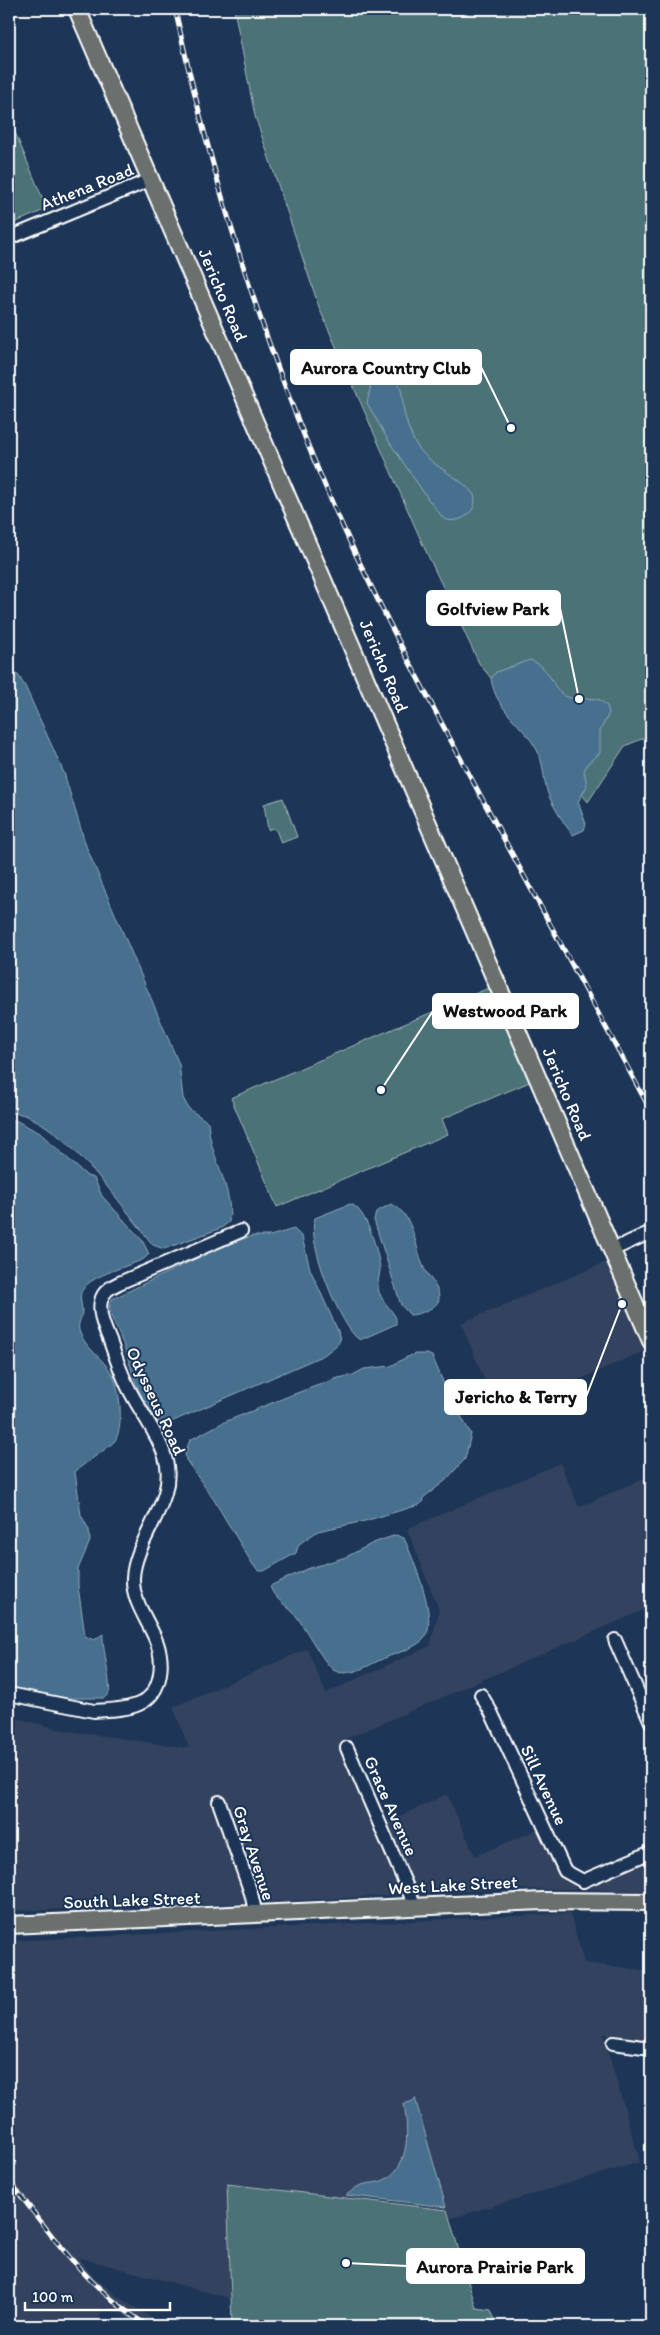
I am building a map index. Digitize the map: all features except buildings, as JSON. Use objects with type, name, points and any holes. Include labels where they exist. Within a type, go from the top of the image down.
[{"type":"main road","name":"Jericho Road","points":[[77,9],[152,179],[651,1341]]},
{"type":"main road","name":"West Lake Street","points":[[256,1915],[543,1900],[651,1902]]},
{"type":"main road","name":"South Lake Street","points":[[9,1925],[256,1915]]},
{"type":"street","name":"Athena Road","points":[[9,238],[152,179]]},
{"type":"street","name":"Odysseus Road","points":[[9,1694],[94,1711],[139,1704],[149,1698],[159,1683],[160,1653],[156,1639],[141,1612],[133,1579],[136,1564],[164,1495],[168,1471],[165,1456],[130,1391],[105,1330],[100,1309],[101,1300],[108,1288],[241,1231]]},
{"type":"street","points":[[612,1250],[651,1232]]},
{"type":"street","points":[[614,1640],[651,1722]]},
{"type":"street","name":"Sill Avenue","points":[[480,1695],[491,1712],[564,1871],[583,1880]]},
{"type":"street","name":"Grace Avenue","points":[[347,1748],[415,1906]]},
{"type":"street","name":"Gray Avenue","points":[[219,1802],[251,1893],[256,1915]]},
{"type":"street","points":[[580,1901],[583,1880],[651,1852]]},
{"type":"street","points":[[613,2043],[651,2048]]},
{"type":"shaded area","points":[[385,374],[391,376],[399,384],[407,423],[414,441],[420,450],[427,458],[460,481],[474,495],[474,507],[462,519],[444,519],[388,440],[367,403],[371,384]]},
{"type":"shaded area","points":[[530,660],[548,673],[560,693],[574,699],[600,700],[607,706],[609,713],[600,731],[600,753],[588,763],[584,771],[587,786],[578,802],[586,824],[584,830],[573,835],[558,814],[549,796],[537,750],[498,700],[491,679],[496,672]]},
{"type":"shaded area","points":[[9,671],[18,675],[25,686],[64,773],[86,846],[179,1064],[183,1098],[189,1109],[208,1122],[212,1146],[228,1194],[229,1222],[221,1228],[164,1249],[153,1245],[108,1187],[68,1144],[47,1127],[27,1116],[9,1113]]},
{"type":"shaded area","points":[[15,1120],[40,1133],[87,1176],[94,1178],[102,1196],[142,1240],[149,1254],[144,1259],[94,1279],[83,1289],[81,1294],[80,1333],[86,1343],[111,1372],[117,1386],[120,1405],[120,1424],[114,1442],[75,1472],[81,1515],[89,1530],[90,1541],[78,1569],[78,1586],[85,1636],[94,1640],[103,1634],[110,1689],[109,1694],[104,1698],[65,1698],[9,1689],[9,1121]]},
{"type":"shaded area","points":[[350,1204],[361,1213],[371,1232],[380,1269],[379,1292],[396,1318],[396,1324],[360,1340],[352,1333],[335,1302],[320,1263],[313,1229],[315,1218]]},
{"type":"shaded area","points":[[391,1204],[405,1215],[413,1232],[424,1268],[439,1295],[438,1302],[435,1305],[418,1314],[410,1315],[401,1305],[374,1220],[376,1212]]},
{"type":"shaded area","points":[[294,1229],[302,1237],[310,1269],[338,1331],[340,1340],[338,1344],[324,1355],[171,1422],[159,1423],[146,1406],[136,1384],[111,1314],[110,1306],[112,1299],[210,1252],[243,1239],[252,1236],[270,1236]]},
{"type":"shaded area","points":[[609,1261],[646,1350],[499,1415],[461,1323]]},
{"type":"shaded area","points":[[415,1354],[432,1356],[448,1393],[471,1434],[465,1459],[445,1481],[423,1498],[424,1501],[419,1505],[365,1521],[318,1531],[299,1544],[296,1553],[264,1571],[259,1571],[253,1565],[214,1500],[186,1460],[185,1453],[190,1440],[222,1423],[294,1394],[338,1378],[353,1375],[364,1369],[391,1366]]},
{"type":"shaded area","points":[[560,1463],[579,1507],[651,1475],[651,1607],[346,1739],[384,1824],[447,1794],[475,1856],[548,1825],[576,1889],[487,1890],[253,1903],[9,1911],[9,1716],[62,1730],[189,1748],[173,1707],[307,1649],[326,1693],[430,1646],[439,1610],[407,1529]]},
{"type":"shaded area","points":[[396,1535],[404,1538],[423,1589],[429,1619],[428,1631],[423,1640],[408,1649],[351,1672],[340,1673],[335,1671],[321,1655],[294,1613],[274,1595],[270,1586],[307,1569],[346,1557],[373,1543]]},
{"type":"shaded area","points":[[651,1857],[651,1892],[590,1889],[594,1881]]},
{"type":"shaded area","points":[[570,1913],[584,1963],[651,1971],[651,2040],[603,2034],[640,2162],[449,2219],[446,2210],[233,2299],[77,2257],[95,2278],[116,2295],[164,2326],[140,2326],[122,2314],[103,2308],[96,2326],[9,2326],[9,1941]]},
{"type":"shaded area","points":[[415,2098],[446,2207],[346,2195],[359,2186],[386,2179],[400,2164],[404,2155],[407,2134],[404,2104],[413,2101]]},
{"type":"green space","points":[[234,9],[651,9],[651,735],[625,746],[588,802],[479,663],[423,545],[320,310],[255,116]]},
{"type":"green space","points":[[9,118],[47,209],[9,225]]},
{"type":"green space","points":[[283,798],[297,837],[281,843],[276,830],[272,828],[268,830],[264,804]]},
{"type":"green space","points":[[491,987],[532,1081],[442,1119],[448,1134],[277,1207],[231,1098]]},
{"type":"green space","points":[[227,2184],[447,2210],[476,2308],[491,2310],[497,2326],[232,2326]]},
{"type":"railway","points":[[175,9],[207,141],[245,272],[290,401],[343,527],[411,666],[651,1111]]},
{"type":"railway","points":[[9,2180],[55,2240],[89,2278],[107,2296],[148,2326]]},
{"type":"place","name":"Aurora Country Club","points":[[511,428]]},
{"type":"place","name":"Golfview Park","points":[[579,699]]},
{"type":"place","name":"Westwood Park","points":[[381,1090]]},
{"type":"place","name":"Jericho & Terry","points":[[622,1304]]},
{"type":"place","name":"Aurora Prairie Park","points":[[346,2263]]}]
